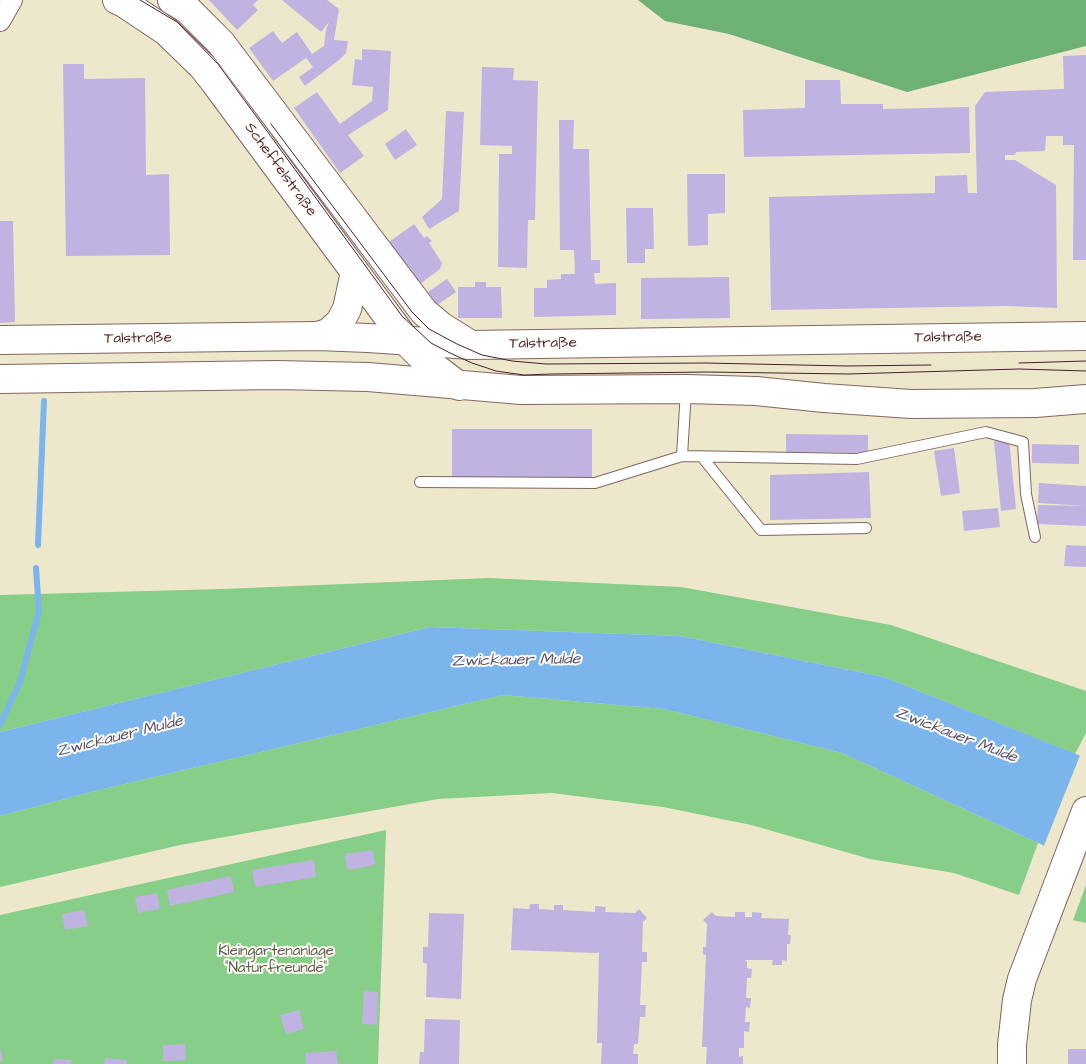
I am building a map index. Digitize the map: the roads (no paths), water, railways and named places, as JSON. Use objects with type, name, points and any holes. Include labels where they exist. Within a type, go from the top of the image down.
[{"type":"main road","name":"Scheffelstraße","points":[[117,0],[166,31],[202,67],[419,356]]},
{"type":"main road","name":"Scheffelstraße","points":[[172,0],[187,10],[221,43],[424,312],[442,327],[471,345]]},
{"type":"main road","points":[[317,336],[328,333],[340,322],[347,309],[355,272]]},
{"type":"main road","name":"Scheffelstraße","points":[[419,356],[429,329],[424,312]]},
{"type":"main road","name":"Talstraße","points":[[0,340],[317,336],[368,338],[419,356],[459,386],[521,390],[756,391],[910,404],[1035,403],[1086,398]]},
{"type":"main road","name":"Talstraße","points":[[0,379],[277,375],[354,377],[419,356],[471,345],[1086,336]]},
{"type":"main road","points":[[1012,1064],[1017,1000],[1022,979],[1086,811]]},
{"type":"street","points":[[0,21],[12,0]]},
{"type":"lane","points":[[682,456],[686,390]]},
{"type":"lane","points":[[420,482],[595,483],[682,456],[856,459],[986,432],[1023,442],[1026,494],[1035,537]]},
{"type":"lane","points":[[702,457],[761,530],[866,528]]},
{"type":"water","name":"Zwickauer Mulde","points":[[430,627],[680,636],[884,677],[1086,758],[1086,865],[842,753],[664,709],[503,695],[95,791],[0,816],[0,732]]},
{"type":"waterway","points":[[38,545],[44,401]]},
{"type":"waterway","points":[[0,725],[20,682],[39,611],[36,568]]},
{"type":"tram line","points":[[140,0],[177,22],[218,64],[402,316],[431,343],[472,363],[496,371],[524,375],[707,372],[848,374],[1019,369],[1086,371]]},
{"type":"tram line","points":[[271,124],[412,312],[429,329],[482,355],[512,361],[546,364],[931,365]]},
{"type":"tram line","points":[[1019,363],[1086,361]]},
{"type":"park label","name":"Kleingartenanlage \"Naturfreunde\"","points":[[276,960]]}]
